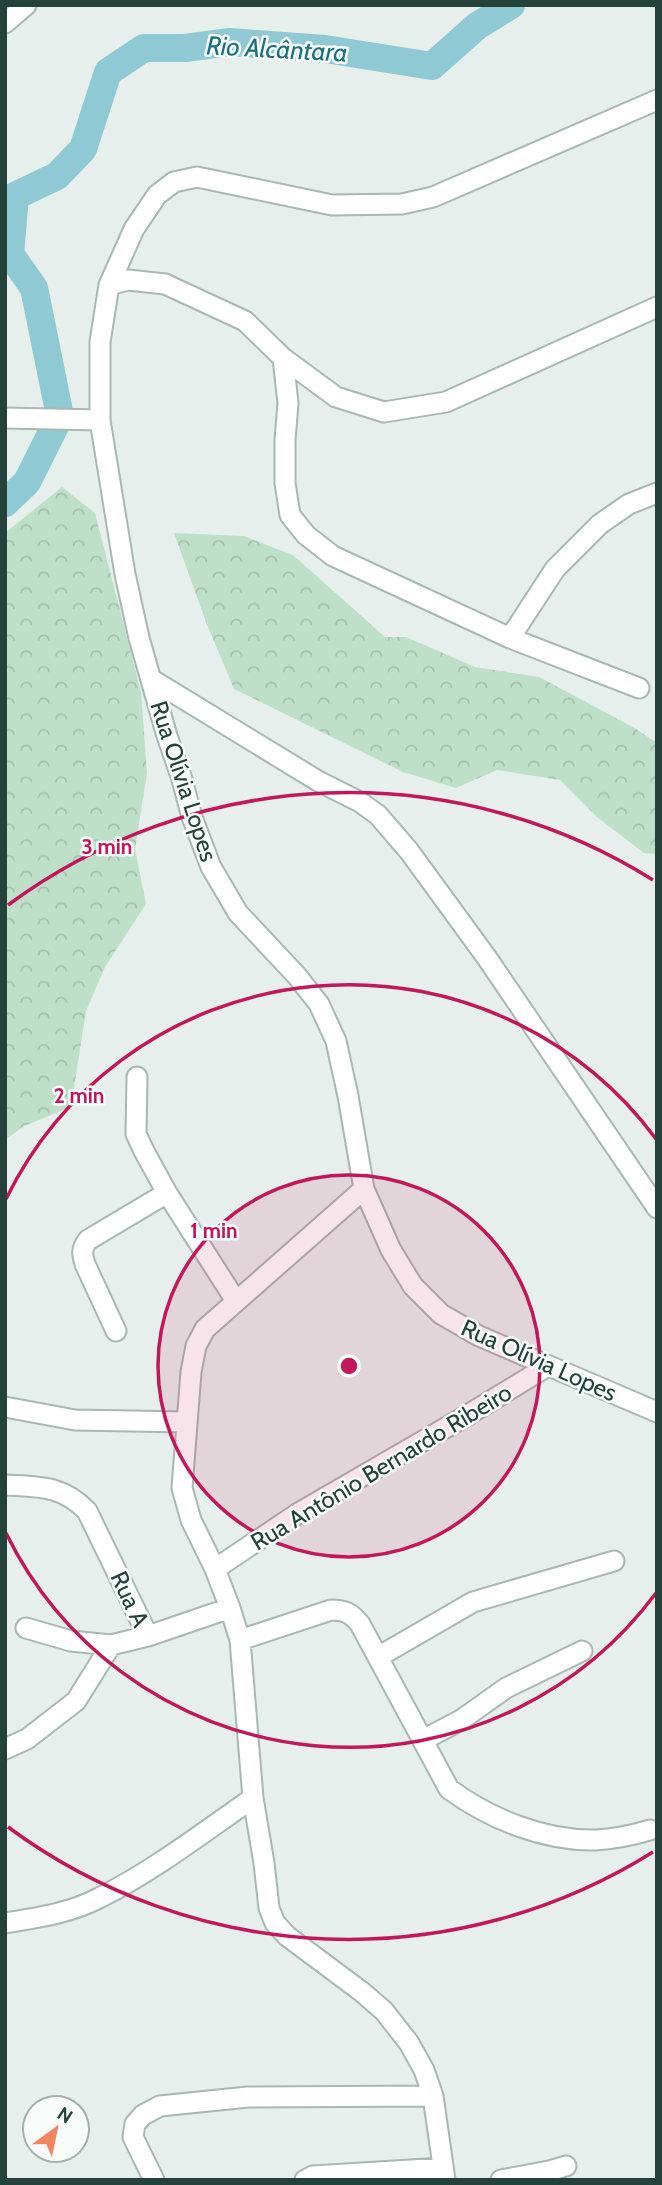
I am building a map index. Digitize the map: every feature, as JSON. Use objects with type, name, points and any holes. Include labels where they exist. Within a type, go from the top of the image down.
[{"type":"street","points":[[5,23],[26,5]]},
{"type":"street","name":"Rua Olívia Lopes","points":[[657,100],[433,197],[402,204],[332,205],[197,177],[174,183],[157,195],[134,229],[109,285],[100,342],[100,420],[125,574],[151,679],[192,817],[211,867],[238,913],[297,976],[319,1004],[336,1041],[364,1189],[391,1250],[413,1286],[441,1314],[479,1336],[657,1412]]},
{"type":"street","points":[[109,285],[128,280],[164,284],[245,321],[283,358],[336,397],[384,412],[446,402],[657,307]]},
{"type":"street","points":[[283,358],[288,403],[285,483],[290,516],[306,535],[333,556],[509,638],[639,688]]},
{"type":"street","points":[[5,418],[100,420]]},
{"type":"street","points":[[509,638],[555,569],[600,524],[629,504],[657,493]]},
{"type":"street","points":[[151,679],[378,815],[409,851],[480,947],[657,1208]]},
{"type":"street","points":[[137,1077],[136,1135],[167,1193],[236,1301]]},
{"type":"street","points":[[305,2180],[313,2176],[444,2174],[433,2096],[424,2070],[409,2043],[384,2011],[287,1936],[275,1923],[269,1908],[253,1798],[240,1640],[215,1569],[191,1520],[182,1488],[191,1372],[196,1346],[205,1329],[364,1189]]},
{"type":"street","points":[[116,1331],[85,1264],[83,1247],[88,1240],[167,1193]]},
{"type":"street","name":"Rua Antônio Bernardo Ribeiro","points":[[215,1569],[297,1514],[548,1366]]},
{"type":"street","points":[[5,1407],[75,1420],[187,1422]]},
{"type":"street","name":"Rua A","points":[[5,1485],[47,1487],[74,1497],[87,1511],[148,1636],[111,1645],[76,1701],[27,1739],[5,1749]]},
{"type":"street","points":[[378,1657],[473,1602],[614,1561]]},
{"type":"street","points":[[148,1636],[230,1608]]},
{"type":"street","points":[[240,1640],[331,1609],[344,1610],[360,1624],[449,1789],[472,1806],[508,1823],[560,1836],[596,1840],[650,1830]]},
{"type":"street","points":[[26,1628],[71,1641],[111,1645]]},
{"type":"street","points":[[422,1740],[461,1720],[506,1688],[582,1651]]},
{"type":"street","points":[[5,1923],[45,1916],[98,1899],[165,1859],[253,1798]]},
{"type":"street","points":[[153,2180],[133,2137],[135,2124],[160,2106],[248,2097],[433,2096]]},
{"type":"street","points":[[501,2180],[566,2166]]},
{"type":"green space","points":[[62,487],[95,513],[141,692],[147,773],[135,849],[146,904],[105,967],[86,1011],[71,1107],[24,1126],[5,1140],[5,533]]},
{"type":"green space","points":[[174,533],[244,536],[293,555],[385,637],[406,637],[475,667],[539,677],[633,727],[657,743],[657,854],[644,853],[597,817],[560,780],[497,770],[456,788],[403,772],[234,689]]},
{"type":"waterway","name":"Rio Alcântara","points":[[5,503],[27,482],[60,416],[34,288],[10,254],[15,196],[57,176],[83,149],[108,72],[144,48],[185,48],[230,42],[325,49],[432,66],[477,26],[511,5]]}]
